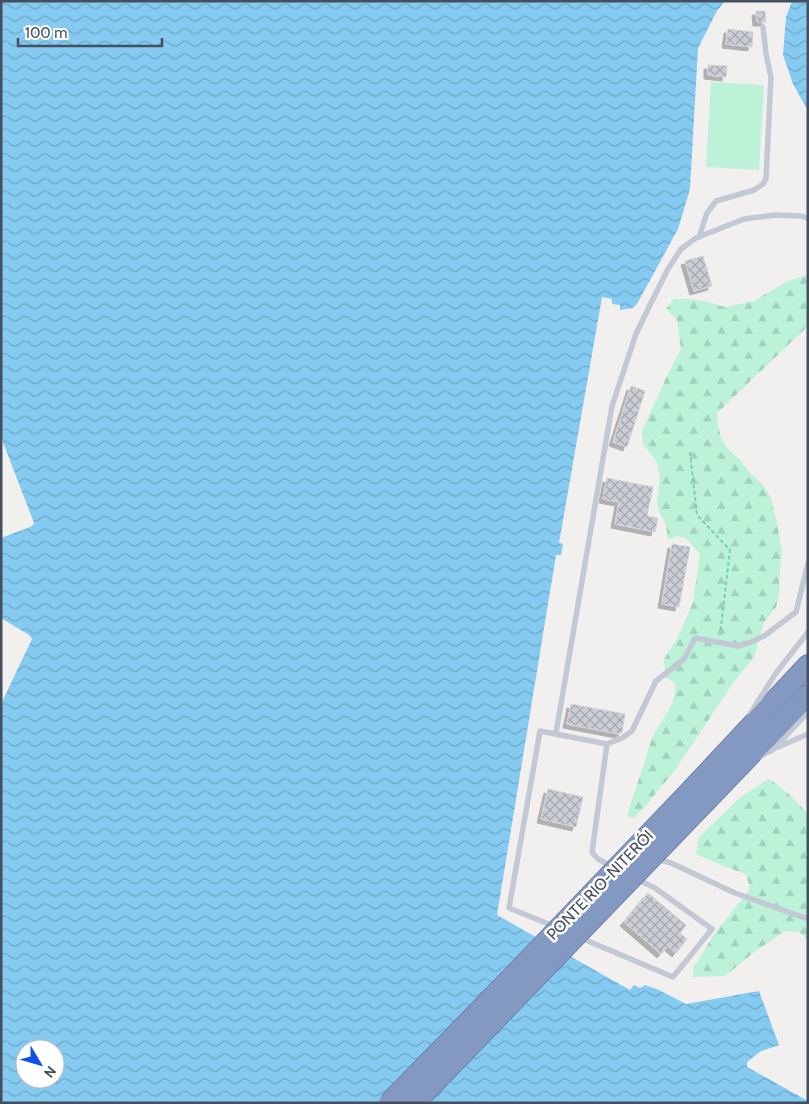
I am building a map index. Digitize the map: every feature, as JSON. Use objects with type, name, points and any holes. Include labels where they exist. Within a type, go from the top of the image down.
[{"type":"highway","name":"PONTE RIO-NITERÓI","points":[[731,762],[808,665]]},
{"type":"highway","name":"PONTE RIO-NITERÓI","points":[[415,1103],[700,794],[731,762],[808,695]]},
{"type":"highway","name":"PONTE RIO-NITERÓI","points":[[389,1103],[512,977],[700,794]]},
{"type":"lane","points":[[699,237],[707,213],[716,201],[754,190],[763,184],[766,178],[770,77],[763,27]]},
{"type":"lane","points":[[556,733],[612,406],[636,334],[668,269],[681,249],[699,237],[744,219],[775,215],[808,218]]},
{"type":"lane","points":[[564,931],[509,908],[540,731],[607,744],[622,738],[632,731],[656,681],[684,658],[695,638],[738,646],[764,636],[796,612],[808,563]]},
{"type":"lane","points":[[731,762],[776,673],[808,632]]},
{"type":"lane","points":[[774,749],[808,712]]},
{"type":"lane","points":[[731,762],[774,749],[808,734]]},
{"type":"lane","points":[[573,934],[673,977],[712,929],[655,888],[598,859],[592,852],[607,744]]},
{"type":"lane","points":[[615,858],[640,855],[671,863],[735,893],[808,919]]},
{"type":"lane","points":[[598,859],[607,858]]},
{"type":"path","points":[[690,452],[697,515],[730,550],[719,642]]},
{"type":"green space","points":[[711,82],[764,85],[759,170],[706,167]]},
{"type":"green space","points":[[808,275],[808,326],[717,413],[721,438],[727,448],[763,485],[771,498],[782,552],[780,590],[776,607],[764,622],[754,657],[733,683],[675,770],[634,818],[627,816],[651,741],[673,700],[675,684],[665,676],[664,659],[678,637],[693,602],[700,554],[686,538],[676,536],[668,540],[666,524],[660,514],[657,503],[660,479],[657,462],[643,444],[642,431],[681,349],[677,320],[666,309],[674,299],[704,301],[725,307],[754,301],[788,281]]},
{"type":"green space","points":[[769,779],[800,805],[808,815],[808,941],[799,932],[785,931],[753,953],[725,976],[693,977],[693,968],[715,933],[750,889],[746,874],[696,854],[699,837],[741,797]]},
{"type":"water","points":[[1,1],[725,1],[717,11],[698,48],[690,189],[678,229],[633,308],[620,310],[620,305],[612,304],[612,299],[602,297],[559,543],[563,544],[561,555],[556,555],[497,915],[630,990],[634,985],[640,988],[645,985],[686,1004],[759,991],[779,1045],[761,1051],[747,1062],[747,1067],[808,1101],[808,1103],[1,1103],[1,704],[32,639],[29,635],[1,618],[1,538],[30,527],[34,523],[1,437]]},
{"type":"water","points":[[792,1],[808,1],[808,111],[793,84],[783,55],[786,17]]},
{"type":"building","points":[[756,11],[765,11],[766,22],[757,22]]},
{"type":"building","points":[[728,29],[753,32],[752,47],[726,44]]},
{"type":"building","points":[[708,65],[727,66],[726,77],[708,75]]},
{"type":"building","points":[[703,256],[712,286],[694,291],[685,261]]},
{"type":"building","points":[[631,386],[645,391],[627,447],[613,442]]},
{"type":"building","points":[[607,478],[653,487],[647,516],[658,518],[655,532],[615,524],[619,502],[603,499]]},
{"type":"building","points":[[672,544],[690,547],[679,607],[662,604]]},
{"type":"building","points":[[571,704],[625,714],[622,732],[619,734],[567,724]]},
{"type":"building","points":[[548,789],[583,797],[576,827],[541,819]]},
{"type":"building","points":[[648,893],[686,925],[680,933],[687,939],[676,953],[668,946],[661,954],[624,922]]}]
